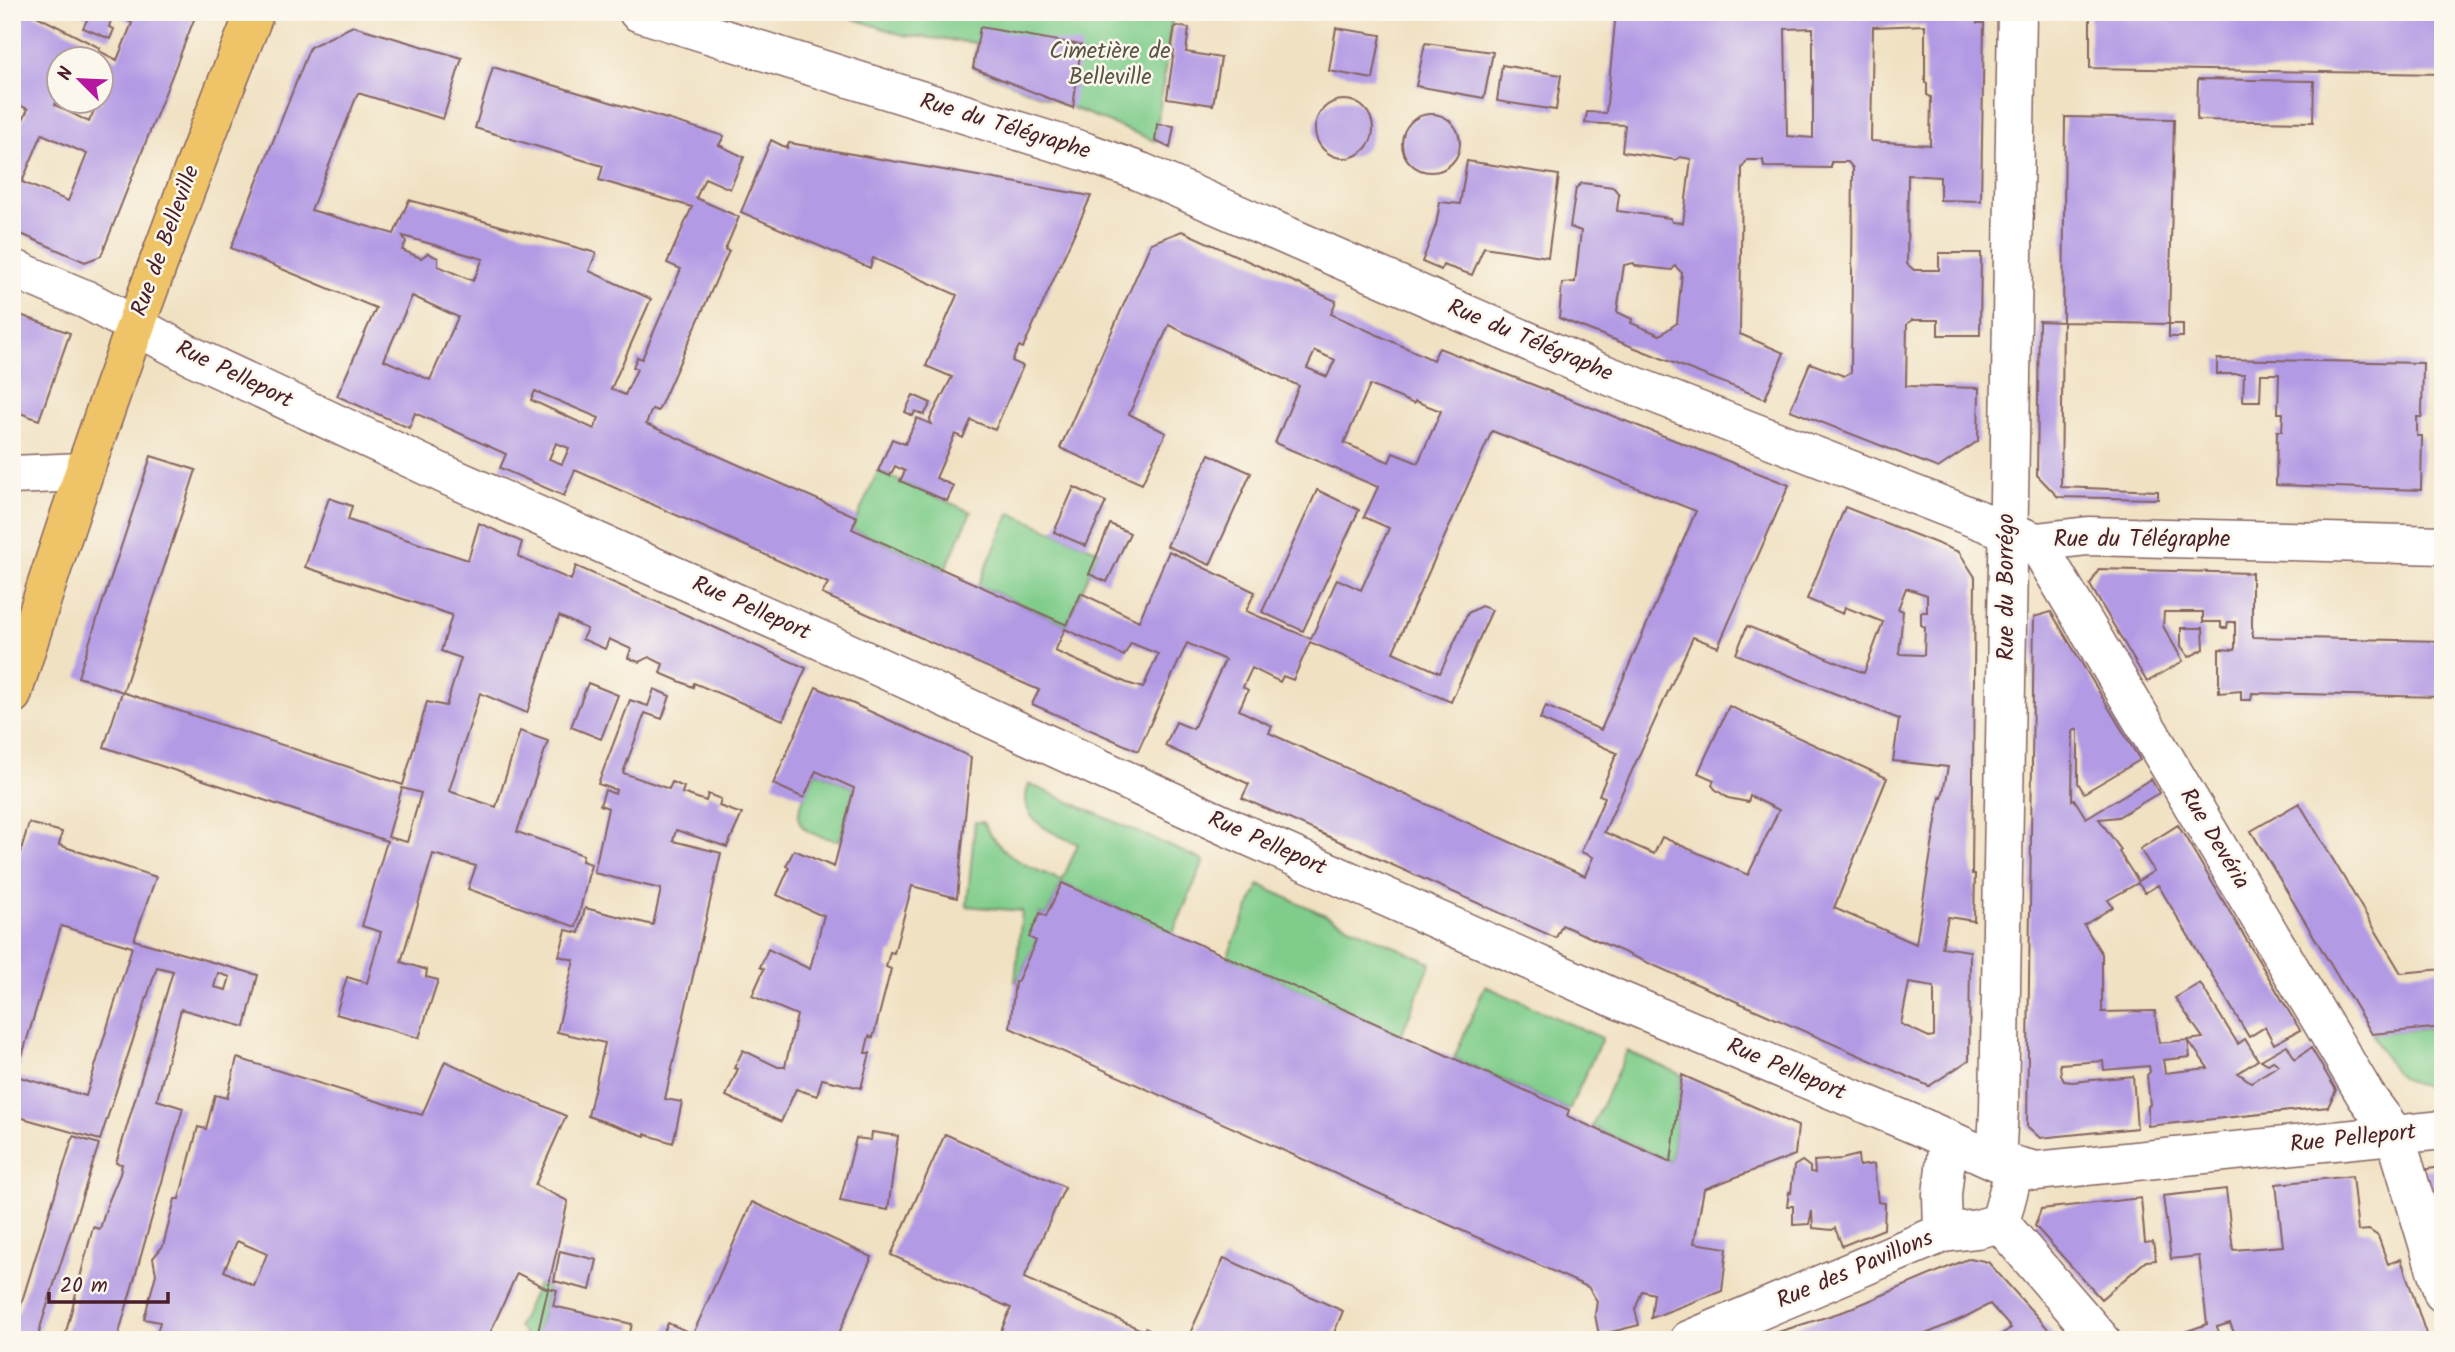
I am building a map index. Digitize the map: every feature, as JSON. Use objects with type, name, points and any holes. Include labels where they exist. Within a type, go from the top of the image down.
[{"type":"main road","name":"Rue de Belleville","points":[[12,695],[83,472],[134,326],[255,12]]},
{"type":"street","name":"Rue du Télégraphe","points":[[638,12],[1130,168],[1594,370],[2022,535],[2443,545]]},
{"type":"street","name":"Rue du Borrégo","points":[[2000,1223],[2005,1164],[1999,1082],[2022,535],[2017,12]]},
{"type":"street","name":"Rue Pelleport","points":[[12,268],[87,300],[134,326],[446,475],[827,643],[1230,828],[1614,998],[2005,1164],[2036,1171],[2443,1130]]},
{"type":"street","points":[[12,475],[83,472]]},
{"type":"street","name":"Rue Devéria","points":[[2022,535],[2367,1096],[2395,1135],[2443,1293]]},
{"type":"street","name":"Rue des Pavillons","points":[[1943,1233],[1942,1195],[1948,1140]]},
{"type":"street","points":[[2000,1223],[2101,1340]]},
{"type":"street","name":"Rue des Pavillons","points":[[1689,1340],[1943,1233],[2000,1223]]},
{"type":"green space","name":"Cimetière de Belleville","points":[[833,12],[1173,12],[1155,141],[973,68],[977,43],[903,35]]},
{"type":"green space","points":[[878,471],[971,512],[945,570],[852,529]]},
{"type":"green space","points":[[1010,513],[1099,551],[1067,625],[978,585]]},
{"type":"green space","points":[[816,771],[854,788],[840,841],[809,832],[802,826],[799,818],[803,799]]},
{"type":"green space","points":[[1029,784],[1204,861],[1173,933],[1062,883],[1046,916],[1040,913],[1036,941],[1015,982],[1022,911],[967,906],[975,822],[983,822],[1007,853],[1062,881],[1078,844],[1057,835],[1031,816],[1026,796]]},
{"type":"green space","points":[[1259,885],[1431,963],[1401,1035],[1227,957]]},
{"type":"green space","points":[[1485,986],[1602,1038],[1569,1110],[1454,1058]]},
{"type":"green space","points":[[2443,1027],[2443,1085],[2428,1086],[2406,1080],[2391,1067],[2372,1034]]},
{"type":"green space","points":[[1627,1051],[1682,1075],[1671,1162],[1592,1127]]},
{"type":"green space","points":[[538,1284],[548,1289],[536,1340],[522,1340],[524,1332],[518,1327]]},
{"type":"building","points":[[12,12],[29,12],[96,46],[46,46],[46,116],[77,116],[89,122],[92,116],[116,116],[116,60],[132,23],[113,13],[109,27],[114,29],[110,39],[83,28],[88,18],[77,12],[197,12],[101,256],[85,262],[12,230],[12,143],[28,109],[12,102]],"holes":[[[42,134],[87,154],[68,201],[22,182]]]},
{"type":"building","points":[[1616,12],[1978,12],[1977,23],[1984,23],[1981,201],[1940,200],[1940,177],[1908,175],[1907,264],[1914,270],[1939,270],[1939,253],[1981,253],[1980,335],[1938,335],[1938,320],[1912,320],[1907,324],[1906,386],[1979,388],[1978,441],[1938,468],[1790,410],[1810,363],[1844,376],[1851,372],[1853,168],[1848,162],[1831,162],[1831,168],[1764,167],[1763,160],[1747,160],[1742,168],[1740,334],[1784,353],[1765,399],[1559,318],[1562,283],[1575,282],[1581,231],[1570,227],[1576,188],[1582,183],[1613,187],[1619,194],[1617,211],[1670,218],[1672,222],[1683,223],[1691,159],[1680,157],[1676,160],[1622,151],[1625,125],[1585,123],[1587,112],[1606,113]],"holes":[[[1925,25],[1925,83],[1927,95],[1931,97],[1930,145],[1871,141],[1873,27]],[[1813,28],[1813,138],[1787,136],[1785,29]],[[1633,263],[1636,266],[1672,270],[1675,266],[1682,273],[1677,323],[1660,335],[1631,323],[1632,319],[1617,312],[1624,265]]]},
{"type":"building","points":[[2090,12],[2443,12],[2443,74],[2090,68]]},
{"type":"building","points":[[353,26],[462,58],[443,119],[358,93],[311,210],[394,234],[409,200],[596,253],[589,271],[651,299],[611,389],[625,395],[637,369],[633,367],[637,357],[642,359],[681,269],[667,263],[692,207],[599,180],[603,166],[475,128],[493,67],[724,136],[719,145],[744,157],[730,189],[705,178],[696,198],[739,217],[725,250],[729,251],[658,411],[652,409],[646,424],[857,517],[852,529],[1067,625],[1081,593],[1139,621],[1169,551],[1255,592],[1246,611],[1311,639],[1337,579],[1361,590],[1389,528],[1364,517],[1378,487],[1275,443],[1299,386],[1169,325],[1129,414],[1166,433],[1142,484],[1060,448],[1151,243],[1182,231],[1336,301],[1331,314],[1433,360],[1439,348],[1789,485],[1718,647],[1693,637],[1604,832],[1654,854],[1662,837],[1748,875],[1779,810],[1750,796],[1748,802],[1728,798],[1715,789],[1712,785],[1714,780],[1698,773],[1729,706],[1887,778],[1834,908],[1916,944],[1940,797],[1942,798],[1948,767],[1893,761],[1899,719],[1736,654],[1747,626],[1864,673],[1883,622],[1845,607],[1843,614],[1807,599],[1845,507],[1959,552],[1975,577],[1972,874],[1975,874],[1974,921],[1948,917],[1942,947],[1970,951],[1969,1060],[1929,1086],[1562,925],[1556,938],[1242,798],[1249,784],[1165,746],[1176,722],[1193,729],[1225,660],[1187,643],[1138,751],[1032,704],[1039,690],[822,594],[828,583],[575,470],[564,496],[500,468],[506,454],[415,413],[409,428],[337,396],[376,308],[231,248],[310,47]],"holes":[[[403,236],[483,259],[473,281],[438,266],[438,258],[428,253],[421,258],[402,250],[406,242]],[[412,296],[458,317],[430,380],[384,360]],[[1315,351],[1335,360],[1327,377],[1307,368]],[[1370,385],[1414,404],[1415,401],[1441,411],[1418,463],[1393,453],[1389,462],[1344,443]],[[535,391],[599,418],[594,429],[531,400]],[[1492,431],[1696,511],[1601,730],[1546,706],[1540,719],[1617,753],[1599,795],[1605,797],[1581,852],[1593,857],[1585,876],[1269,733],[1272,726],[1239,710],[1248,690],[1243,687],[1252,668],[1280,682],[1283,676],[1293,680],[1310,642],[1451,702],[1492,610],[1481,606],[1468,613],[1440,673],[1393,652]],[[556,443],[569,448],[562,464],[549,459]],[[1906,588],[1927,595],[1927,612],[1921,612],[1921,625],[1925,627],[1924,655],[1899,654],[1903,611],[1898,609]],[[1065,629],[1124,656],[1131,643],[1158,654],[1143,688],[1055,651]],[[1909,983],[1934,987],[1934,1036],[1929,1037],[1901,1024]]]},
{"type":"building","points":[[1175,26],[1189,28],[1186,52],[1221,58],[1213,105],[1167,98]]},
{"type":"building","points":[[980,27],[1081,45],[1073,108],[973,68]]},
{"type":"building","points":[[1336,28],[1381,35],[1373,79],[1329,71]]},
{"type":"building","points":[[1425,43],[1493,52],[1484,98],[1416,86]]},
{"type":"building","points":[[1502,65],[1561,75],[1556,110],[1497,101]]},
{"type":"building","points":[[2198,79],[2314,81],[2313,122],[2197,120]]},
{"type":"building","points":[[1344,100],[1355,102],[1368,113],[1373,129],[1371,140],[1360,153],[1344,158],[1333,156],[1320,145],[1315,129],[1317,118],[1328,105]]},
{"type":"building","points":[[1425,114],[1437,114],[1452,122],[1460,137],[1460,149],[1452,164],[1437,172],[1425,172],[1410,164],[1402,149],[1402,137],[1410,122]]},
{"type":"building","points":[[2065,117],[2174,119],[2169,324],[2063,322]]},
{"type":"building","points":[[1157,124],[1174,126],[1170,148],[1155,141]]},
{"type":"building","points":[[771,140],[787,148],[789,143],[1091,196],[1023,348],[1019,346],[1012,361],[1023,366],[995,430],[971,420],[963,438],[955,434],[936,478],[954,486],[947,501],[900,481],[905,471],[895,466],[890,476],[878,471],[892,439],[905,444],[917,418],[931,424],[930,419],[952,377],[926,366],[957,295],[873,258],[870,268],[741,212]]},
{"type":"building","points":[[1467,161],[1559,175],[1548,257],[1484,247],[1472,275],[1443,265],[1441,270],[1422,262],[1436,225],[1440,202],[1460,204]]},
{"type":"building","points":[[12,312],[70,333],[39,420],[12,410]]},
{"type":"building","points":[[2039,321],[2063,322],[2061,487],[2158,491],[2158,499],[2058,497],[2037,475]]},
{"type":"building","points":[[2169,324],[2183,324],[2183,337],[2169,337]]},
{"type":"building","points":[[2217,359],[2423,363],[2422,417],[2417,417],[2417,436],[2422,436],[2421,490],[2276,485],[2277,431],[2282,431],[2283,413],[2278,413],[2279,374],[2261,374],[2260,401],[2243,401],[2244,374],[2217,374]]},
{"type":"building","points":[[913,395],[931,403],[924,415],[915,411],[913,416],[905,412]]},
{"type":"building","points":[[1209,454],[1251,473],[1210,565],[1167,546]]},
{"type":"building","points":[[151,456],[196,470],[123,692],[78,677]]},
{"type":"building","points":[[1074,487],[1106,502],[1086,546],[1054,532]]},
{"type":"building","points":[[1317,490],[1359,510],[1303,631],[1262,612]]},
{"type":"building","points":[[329,498],[352,506],[348,520],[468,560],[479,523],[522,542],[518,556],[525,560],[571,580],[576,566],[806,668],[783,720],[694,683],[693,687],[660,673],[663,664],[649,657],[639,662],[628,658],[631,649],[609,639],[605,649],[582,639],[587,629],[559,616],[527,713],[480,693],[449,791],[496,807],[520,731],[548,741],[517,832],[583,855],[582,861],[591,864],[576,927],[468,889],[476,866],[433,854],[401,962],[427,970],[426,977],[438,980],[419,1038],[336,1014],[347,977],[367,983],[381,932],[362,926],[387,841],[104,747],[122,692],[403,785],[427,702],[446,706],[461,658],[441,651],[452,615],[305,567]],"holes":[[[402,788],[421,793],[407,842],[388,837]]]},
{"type":"building","points":[[1110,524],[1130,533],[1107,582],[1089,574]]},
{"type":"building","points":[[2099,569],[2252,573],[2252,637],[2443,641],[2443,697],[2252,693],[2251,700],[2241,700],[2241,691],[2219,693],[2219,649],[2235,650],[2235,622],[2228,622],[2227,628],[2221,628],[2221,622],[2203,622],[2203,612],[2164,612],[2163,626],[2183,661],[2147,682],[2090,585]]},
{"type":"building","points":[[2051,612],[2140,760],[2084,793],[2078,783],[2078,729],[2073,731],[2072,800],[2074,799],[2086,818],[2151,779],[2159,793],[2118,817],[2099,819],[2121,850],[2119,852],[2138,881],[2154,871],[2140,849],[2178,825],[2300,1030],[2274,1044],[2265,1027],[2249,1037],[2158,885],[2145,893],[2138,883],[2108,900],[2113,907],[2084,925],[2102,954],[2102,1012],[2155,1011],[2159,1043],[2203,1038],[2175,998],[2200,983],[2238,1044],[2245,1039],[2258,1060],[2238,1073],[2251,1082],[2279,1065],[2273,1061],[2268,1064],[2261,1060],[2287,1045],[2295,1059],[2311,1048],[2336,1090],[2328,1107],[2148,1126],[2149,1066],[2104,1070],[2103,1061],[2060,1064],[2061,1075],[2064,1081],[2072,1082],[2133,1076],[2137,1128],[2040,1138],[2027,1126],[2034,617]],"holes":[[[2188,1040],[2208,1068],[2165,1073],[2163,1060],[2190,1057]]]},
{"type":"building","points":[[2181,628],[2203,628],[2204,649],[2189,657],[2181,646]]},
{"type":"building","points":[[588,683],[618,695],[601,739],[571,727]]},
{"type":"building","points":[[816,687],[971,757],[957,898],[912,886],[894,953],[890,952],[886,967],[891,969],[873,1038],[869,1036],[865,1053],[870,1053],[861,1088],[822,1079],[817,1096],[796,1089],[781,1122],[726,1096],[738,1069],[734,1068],[743,1050],[778,1067],[785,1067],[797,1015],[752,996],[764,969],[760,967],[768,949],[810,969],[824,915],[777,895],[794,850],[834,867],[854,788],[816,771],[804,798],[773,784]]},
{"type":"building","points":[[654,689],[670,696],[662,719],[645,713],[623,773],[669,789],[672,782],[684,787],[682,793],[706,801],[708,794],[721,799],[719,806],[742,814],[727,847],[676,830],[673,841],[721,853],[665,1099],[682,1102],[673,1143],[588,1116],[605,1043],[557,1032],[574,960],[559,956],[566,930],[579,933],[585,908],[653,925],[661,889],[594,873],[608,808],[600,805],[605,790],[615,794],[616,790],[598,784],[630,700],[648,706]]},
{"type":"building","points":[[2299,803],[2401,973],[2443,969],[2443,1027],[2372,1034],[2251,831]]},
{"type":"building","points":[[29,823],[62,832],[59,845],[156,877],[134,940],[258,975],[245,1027],[181,1009],[157,1100],[183,1108],[117,1340],[64,1340],[93,1227],[100,1229],[120,1174],[122,1164],[116,1163],[173,971],[157,967],[100,1140],[12,1115],[12,880]],"holes":[[[61,926],[132,947],[86,1096],[16,1076]],[[218,973],[230,977],[226,990],[214,987]]]},
{"type":"building","points":[[1062,883],[1569,1110],[1567,1116],[1671,1162],[1682,1075],[1798,1126],[1795,1155],[1704,1189],[1694,1243],[1727,1248],[1722,1291],[1651,1318],[1654,1294],[1642,1291],[1635,1310],[1639,1325],[1599,1335],[1595,1315],[1597,1301],[1588,1287],[1010,1028],[1015,982],[1036,941],[1029,937],[1040,913],[1046,916]]},
{"type":"building","points":[[237,1058],[422,1115],[445,1061],[566,1116],[535,1185],[568,1201],[548,1288],[557,1290],[553,1306],[632,1324],[628,1340],[536,1340],[548,1289],[517,1273],[487,1340],[155,1340],[160,1322],[144,1319],[156,1274],[153,1258],[163,1246],[198,1127],[206,1129],[215,1095],[227,1098]],"holes":[[[237,1241],[267,1254],[254,1286],[224,1271]]]},
{"type":"building","points":[[872,1132],[898,1136],[888,1210],[840,1201],[856,1138],[871,1140]]},
{"type":"building","points":[[945,1134],[1065,1187],[1024,1278],[1169,1340],[997,1340],[1011,1308],[891,1255]]},
{"type":"building","points":[[73,1136],[99,1144],[38,1340],[12,1337],[12,1312],[18,1314]]},
{"type":"building","points":[[1858,1155],[1859,1166],[1874,1164],[1878,1202],[1885,1203],[1884,1229],[1842,1246],[1835,1228],[1813,1228],[1812,1211],[1809,1224],[1793,1225],[1793,1206],[1787,1206],[1794,1166],[1802,1161],[1810,1167],[1810,1172],[1815,1173],[1814,1161]]},
{"type":"building","points":[[2443,1167],[2443,1236],[2420,1170]]},
{"type":"building","points":[[2352,1176],[2358,1231],[2369,1230],[2378,1236],[2388,1264],[2401,1259],[2427,1337],[2417,1340],[2237,1340],[2230,1323],[2217,1327],[2222,1340],[2162,1340],[2207,1324],[2199,1256],[2171,1259],[2163,1196],[2226,1189],[2233,1250],[2283,1246],[2276,1184]]},
{"type":"building","points":[[2141,1198],[2145,1243],[2153,1242],[2156,1260],[2146,1261],[2101,1299],[2035,1226],[2041,1209]]},
{"type":"building","points":[[752,1202],[872,1257],[836,1340],[660,1340],[668,1323],[693,1334]]},
{"type":"building","points":[[560,1251],[597,1260],[590,1290],[554,1281]]},
{"type":"building","points":[[1224,1258],[1343,1311],[1331,1340],[1187,1340]]},
{"type":"building","points":[[1970,1258],[1988,1262],[2058,1340],[1992,1340],[2011,1328],[1990,1304],[1912,1340],[1753,1340],[1845,1311]]}]
